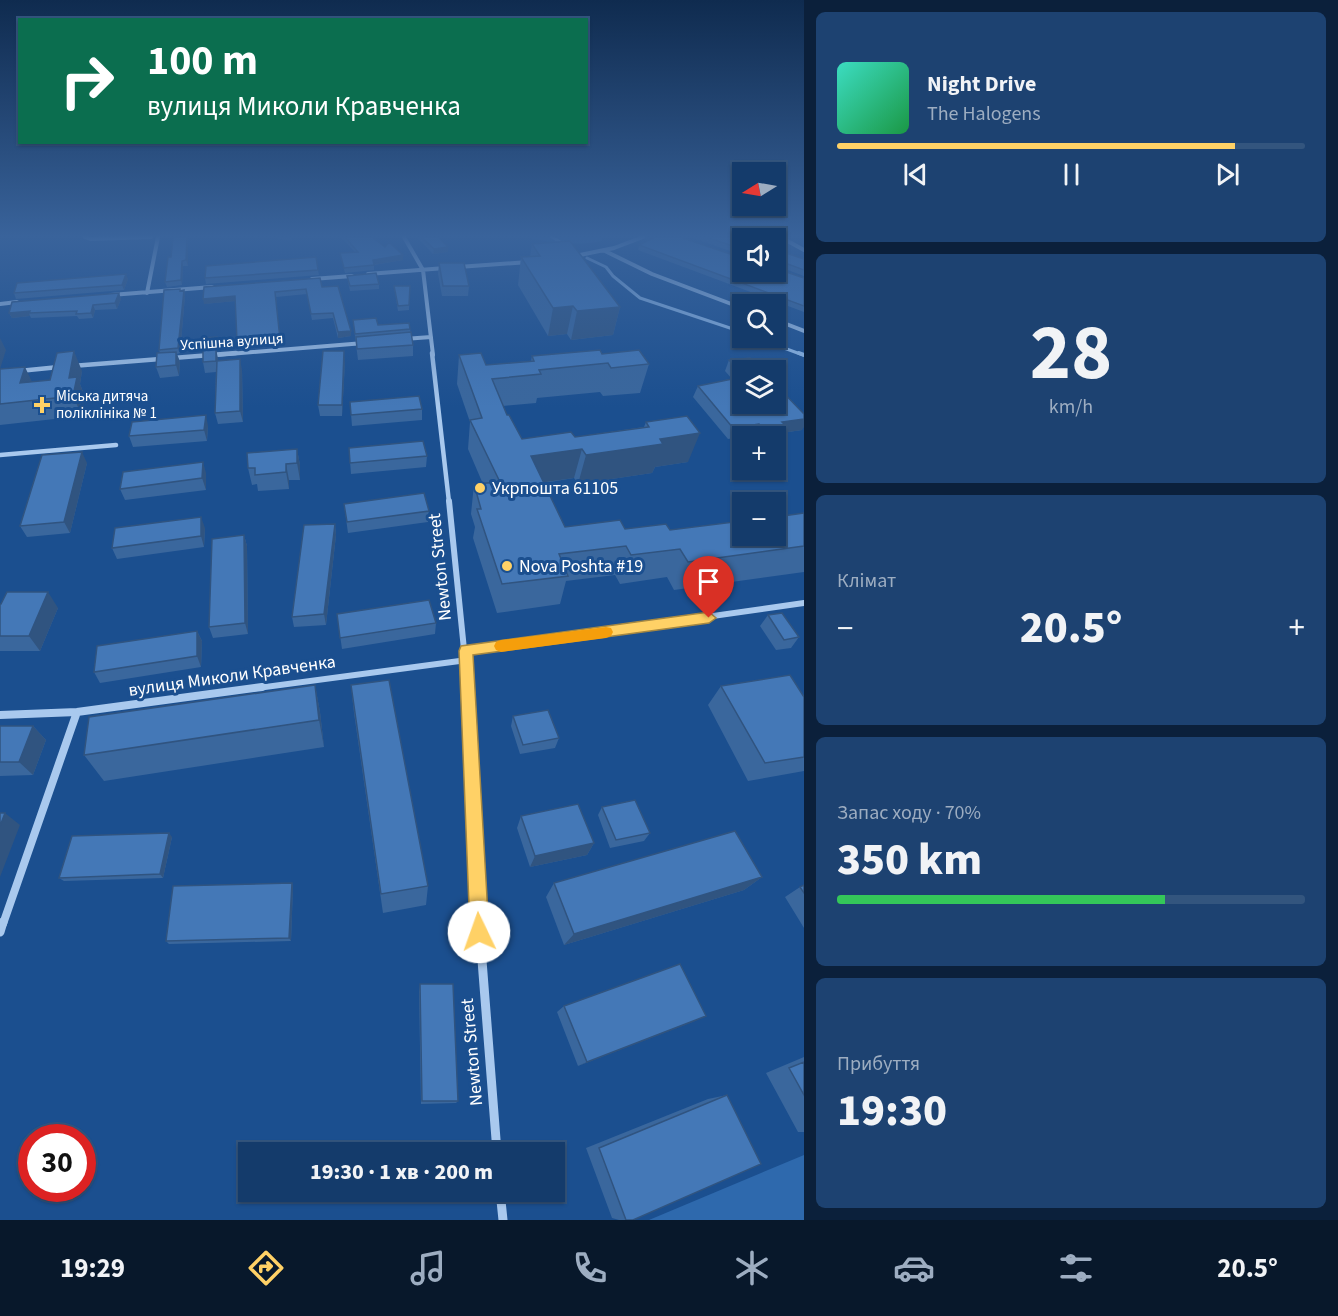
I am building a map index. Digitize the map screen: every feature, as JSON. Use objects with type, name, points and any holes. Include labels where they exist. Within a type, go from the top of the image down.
[{"type":"street","points":[[101,296],[125,294]]},
{"type":"street","name":"Newton Street","points":[[426,294],[467,660],[480,956],[496,1142]]},
{"type":"street","points":[[705,294],[732,304]]},
{"type":"street","points":[[0,304],[22,302]]},
{"type":"street","points":[[786,324],[804,331]]},
{"type":"street","points":[[398,340],[430,337]]},
{"type":"street","name":"Успішна вулиця","points":[[11,372],[365,342]]},
{"type":"street","points":[[0,455],[116,445]]},
{"type":"street","points":[[466,651],[804,603]]},
{"type":"street","name":"вулиця Миколи Кравченка","points":[[0,715],[77,712],[467,660]]},
{"type":"street","points":[[0,932],[77,712]]},
{"type":"street","points":[[501,1202],[503,1220]]},
{"type":"shaded area","points":[[804,1155],[804,1220],[649,1220]]},
{"type":"building","points":[[119,294],[115,303],[93,305],[91,313],[76,314],[77,311],[29,313],[30,311],[9,313],[12,302]]},
{"type":"building","points":[[164,294],[184,294],[178,348],[159,350]]},
{"type":"building","points":[[203,294],[275,294],[280,339],[237,341],[235,296],[203,299]]},
{"type":"building","points":[[307,294],[340,294],[351,331],[338,332],[333,313],[311,314]]},
{"type":"building","points":[[396,294],[410,294],[409,305],[398,306]]},
{"type":"building","points":[[544,294],[610,294],[620,307],[577,311],[573,306],[553,308]]},
{"type":"building","points":[[771,294],[804,294],[804,306],[786,299],[786,294]]},
{"type":"building","points":[[376,318],[378,325],[409,323],[410,329],[355,334],[353,320]]},
{"type":"building","points":[[411,332],[413,345],[357,349],[356,337]]},
{"type":"building","points":[[217,337],[217,345],[204,346],[204,338]]},
{"type":"building","points":[[216,348],[216,361],[203,362],[203,350]]},
{"type":"building","points":[[600,350],[602,354],[639,350],[649,364],[611,368],[608,363],[539,370],[541,374],[492,379],[507,415],[522,439],[571,432],[575,437],[649,427],[646,422],[687,416],[700,433],[660,439],[663,444],[586,455],[582,449],[531,456],[565,527],[620,520],[625,529],[666,524],[670,530],[732,522],[732,546],[786,546],[786,516],[804,513],[804,546],[688,562],[680,549],[631,555],[626,546],[559,554],[568,576],[502,584],[477,509],[481,509],[474,484],[500,482],[470,420],[482,418],[459,355],[481,353],[486,365],[534,361],[532,356]]},
{"type":"building","points":[[74,351],[69,378],[77,377],[73,396],[0,404],[0,369],[25,367],[20,383],[50,380],[57,353]]},
{"type":"building","points":[[323,351],[344,351],[342,405],[318,405]]},
{"type":"building","points":[[176,352],[176,365],[156,367],[157,353]]},
{"type":"building","points":[[750,358],[752,360],[732,360],[732,363],[729,360]]},
{"type":"building","points":[[240,359],[240,411],[215,413],[217,361]]},
{"type":"building","points":[[732,379],[732,414],[786,414],[786,395],[804,414],[804,419],[782,422],[785,425],[778,426],[759,424],[732,427],[698,386]]},
{"type":"building","points":[[419,396],[422,409],[351,415],[350,402]]},
{"type":"building","points":[[206,415],[204,430],[129,436],[132,422]]},
{"type":"building","points":[[423,441],[427,456],[350,463],[349,448]]},
{"type":"building","points":[[297,449],[297,463],[286,464],[286,472],[255,475],[255,468],[248,468],[247,453]]},
{"type":"building","points":[[82,452],[64,522],[20,526],[42,455]]},
{"type":"building","points":[[203,462],[202,478],[120,489],[123,472]]},
{"type":"building","points":[[424,493],[429,511],[347,522],[344,504]]},
{"type":"building","points":[[201,517],[201,536],[112,548],[115,528]]},
{"type":"building","points":[[335,524],[324,614],[292,617],[304,525]]},
{"type":"building","points":[[244,535],[245,623],[209,627],[212,539]]},
{"type":"building","points":[[7,592],[48,592],[29,636],[0,636],[0,604]]},
{"type":"building","points":[[429,600],[436,623],[340,638],[337,614]]},
{"type":"building","points":[[782,613],[799,637],[784,640],[768,615]]},
{"type":"building","points":[[197,631],[197,656],[94,672],[97,646]]},
{"type":"building","points":[[790,675],[804,697],[804,757],[765,763],[721,686]]},
{"type":"building","points":[[389,680],[428,886],[381,894],[351,685]]},
{"type":"building","points":[[315,685],[319,720],[84,755],[89,717]]},
{"type":"building","points":[[548,710],[559,738],[523,745],[513,716]]},
{"type":"building","points":[[0,726],[33,726],[19,762],[0,762]]},
{"type":"building","points":[[635,800],[650,833],[616,840],[602,807]]},
{"type":"building","points":[[578,804],[594,843],[535,856],[521,816]]},
{"type":"building","points":[[0,813],[5,813],[0,826]]},
{"type":"building","points":[[735,831],[762,877],[574,934],[554,883]]},
{"type":"building","points":[[169,833],[160,874],[59,878],[72,836]]},
{"type":"building","points":[[292,883],[289,938],[166,941],[173,886]]},
{"type":"building","points":[[680,964],[706,1016],[587,1062],[564,1006]]},
{"type":"building","points":[[420,984],[453,984],[458,1101],[422,1101]]},
{"type":"building","points":[[804,1062],[804,1095],[789,1068]]},
{"type":"building","points":[[727,1095],[761,1164],[633,1220],[626,1220],[599,1148]]},
{"type":"waterway","points":[[635,294],[640,298],[732,329]]},
{"type":"waterway","points":[[784,348],[803,355]]},
{"type":"waterway","points":[[799,353],[804,355]]},
{"type":"slow traffic","points":[[501,646],[606,632]]},
{"type":"place","name":"Міська дитяча поліклініка № 1","points":[[42,405]]},
{"type":"place","name":"Укрпошта 61105","points":[[480,488]]},
{"type":"place","name":"Nova Poshta #19","points":[[507,566]]},
{"type":"route","points":[[479,932],[466,651],[709,618]]}]
